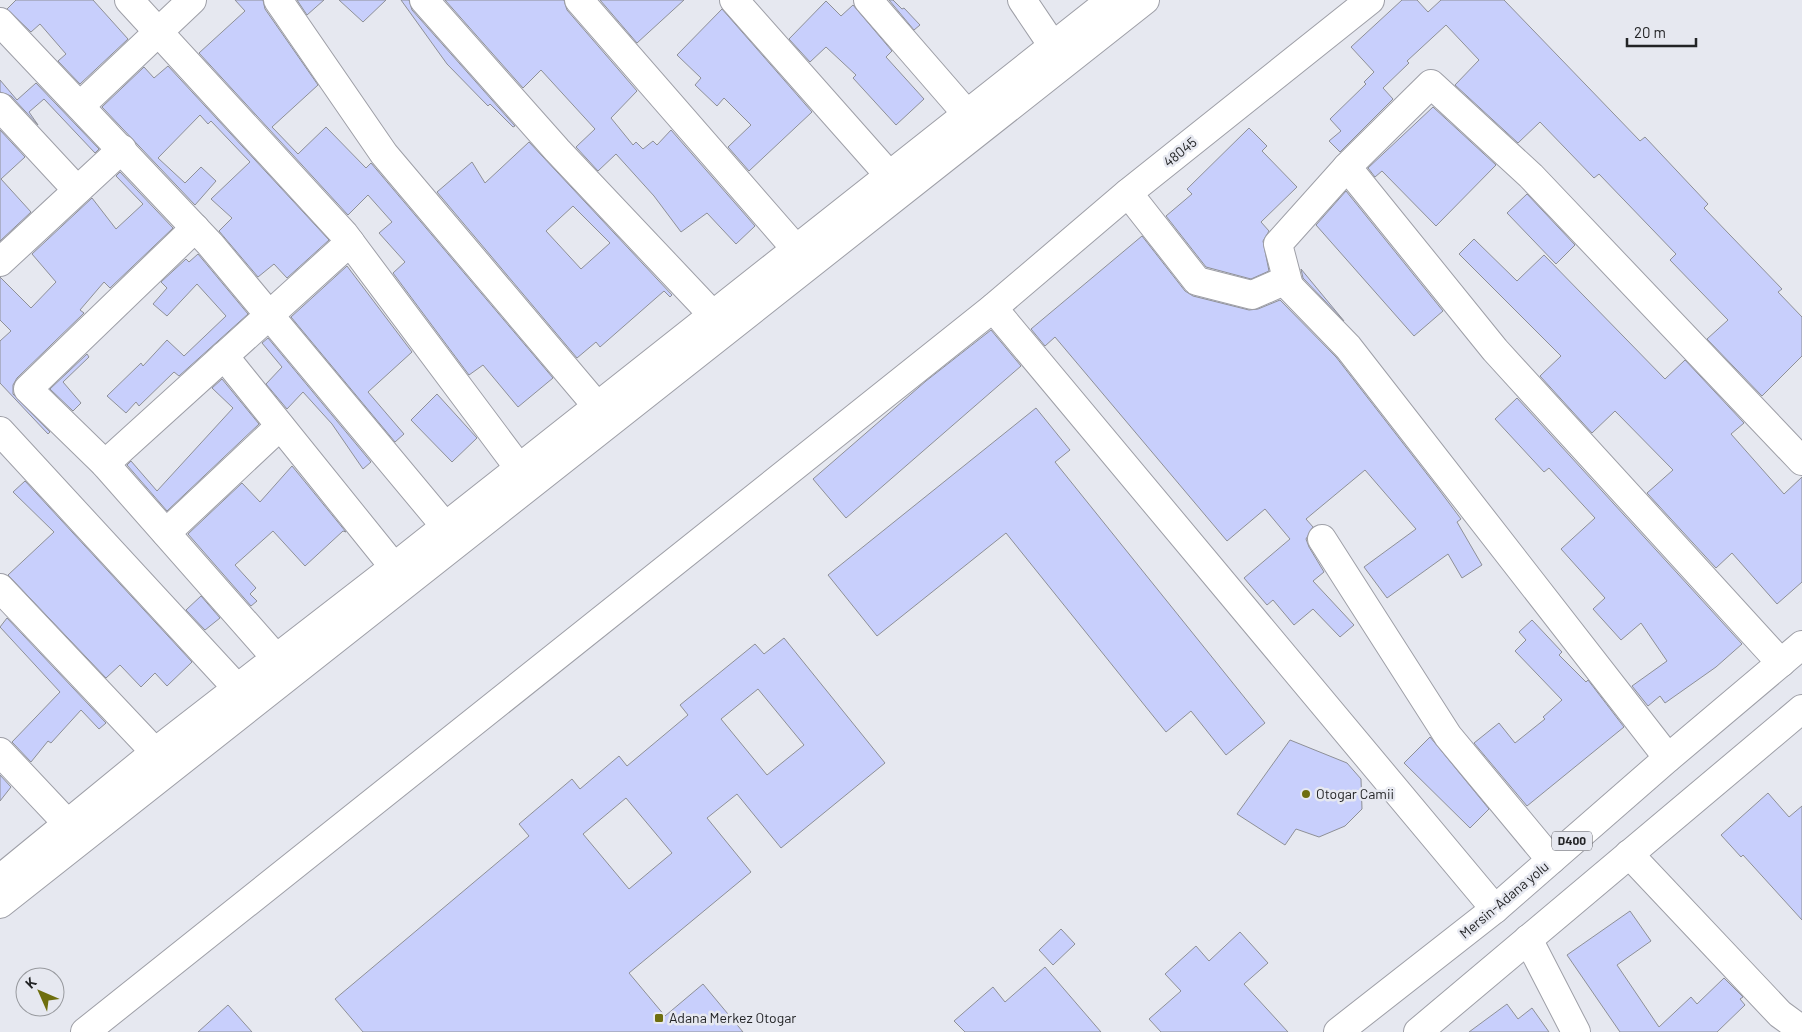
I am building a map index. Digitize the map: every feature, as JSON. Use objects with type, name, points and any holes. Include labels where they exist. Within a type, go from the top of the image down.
[{"type":"main road","points":[[129,0],[350,242],[520,468]]},
{"type":"main road","points":[[80,106],[192,0]]},
{"type":"main road","points":[[278,0],[384,154],[597,406]]},
{"type":"main road","points":[[424,0],[557,150],[712,315]]},
{"type":"main road","points":[[579,0],[796,249]]},
{"type":"main road","points":[[734,0],[889,175]]},
{"type":"main road","points":[[868,0],[966,114]]},
{"type":"main road","points":[[1022,0],[1054,46]]},
{"type":"main road","points":[[0,878],[155,752],[520,468],[1111,0]]},
{"type":"main road","points":[[0,904],[1145,0]]},
{"type":"main road","name":"48045","points":[[85,1032],[992,308],[1128,193],[1370,0]]},
{"type":"main road","points":[[0,22],[195,228],[445,526]]},
{"type":"main road","points":[[1289,286],[1278,244],[1347,168],[1431,84],[1531,176],[1802,461]]},
{"type":"main road","points":[[0,107],[77,190]]},
{"type":"main road","points":[[0,262],[122,149]]},
{"type":"main road","points":[[1347,168],[1495,350],[1781,663]]},
{"type":"main road","points":[[1128,193],[1197,281],[1252,295],[1284,281],[1348,347],[1668,758]]},
{"type":"main road","points":[[195,228],[28,389],[106,464],[276,658]]},
{"type":"main road","points":[[106,464],[350,242]]},
{"type":"main road","points":[[992,308],[1495,909]]},
{"type":"main road","points":[[224,356],[394,567]]},
{"type":"main road","points":[[166,533],[280,426]]},
{"type":"main road","points":[[0,431],[237,688]]},
{"type":"main road","points":[[1322,539],[1448,736],[1551,860]]},
{"type":"main road","points":[[0,588],[155,752]]},
{"type":"main road","name":"Mersin-Adana yolu","points":[[1338,1032],[1495,909],[1668,758],[1802,645]]},
{"type":"main road","points":[[1418,1032],[1802,710]]},
{"type":"main road","points":[[0,752],[66,823]]},
{"type":"main road","points":[[1629,854],[1780,1014],[1802,1030]]},
{"type":"main road","points":[[1528,939],[1576,1032]]},
{"type":"building","points":[[16,0],[93,0],[128,39],[80,84],[58,61],[66,54],[40,24],[31,32],[7,9]]},
{"type":"building","points":[[235,0],[263,0],[265,9],[318,85],[272,127],[298,154],[326,127],[366,168],[371,163],[553,378],[518,407],[483,365],[469,375],[393,273],[405,262],[379,233],[392,222],[368,195],[348,215],[199,53],[245,11]]},
{"type":"building","points":[[297,0],[324,0],[307,15]]},
{"type":"building","points":[[339,0],[386,0],[363,22]]},
{"type":"building","points":[[401,0],[409,0],[412,10],[515,126],[513,127],[490,104],[488,106],[447,64]]},
{"type":"building","points":[[445,0],[564,0],[567,10],[637,91],[611,118],[633,145],[636,142],[643,149],[653,141],[657,145],[671,130],[755,226],[736,244],[707,213],[681,232],[654,196],[616,154],[598,171],[576,147],[595,129],[541,70],[523,88]]},
{"type":"building","points":[[600,0],[684,0],[637,43]]},
{"type":"building","points":[[889,0],[893,0],[902,9],[904,8],[920,25],[914,30]]},
{"type":"building","points":[[1402,0],[1417,0],[1428,12],[1441,0],[1504,0],[1640,141],[1645,137],[1708,204],[1704,208],[1782,289],[1778,292],[1802,317],[1802,356],[1762,396],[1707,339],[1728,320],[1670,260],[1676,254],[1599,174],[1594,178],[1540,122],[1518,143],[1455,85],[1479,60],[1446,25],[1407,61],[1409,63],[1383,88],[1393,99],[1340,152],[1329,141],[1341,131],[1330,119],[1366,84],[1364,82],[1374,72],[1351,47]]},
{"type":"building","points":[[826,1],[841,16],[853,5],[892,51],[886,57],[924,99],[896,125],[853,78],[856,75],[826,47],[810,62],[789,39]]},
{"type":"building","points":[[722,9],[812,112],[749,171],[728,147],[751,125],[724,98],[717,106],[695,85],[701,78],[677,55]]},
{"type":"building","points":[[168,66],[329,240],[287,278],[274,264],[258,277],[219,231],[232,218],[211,199],[250,162],[211,121],[208,124],[200,115],[158,158],[185,183],[201,167],[216,181],[195,205],[102,107],[144,67],[154,78]]},
{"type":"building","points":[[0,80],[17,100],[36,83],[99,149],[95,153],[44,99],[29,112],[38,125],[11,96],[0,92]]},
{"type":"building","points":[[1433,107],[1496,165],[1436,226],[1382,171],[1375,177],[1368,168]]},
{"type":"building","points":[[1249,128],[1267,146],[1262,151],[1297,187],[1261,222],[1269,231],[1263,241],[1269,271],[1251,279],[1206,267],[1166,216],[1192,194],[1187,189]]},
{"type":"building","points":[[0,130],[25,157],[1,179],[31,212],[0,241]]},
{"type":"building","points":[[529,142],[672,295],[670,297],[664,291],[600,347],[596,342],[577,358],[437,192],[472,162],[485,183]],"holes":[[[573,206],[610,243],[581,269],[546,231]]]},
{"type":"building","points":[[120,172],[173,228],[110,288],[104,282],[80,310],[84,313],[17,378],[13,385],[13,394],[50,432],[48,434],[0,383],[0,341],[11,331],[0,320],[0,277],[31,308],[56,282],[32,254],[92,198],[116,229],[143,204],[116,176]]},
{"type":"building","points":[[1346,191],[1443,311],[1414,336],[1316,225]]},
{"type":"building","points":[[1527,194],[1575,245],[1556,264],[1507,213]]},
{"type":"building","points":[[1142,236],[1185,291],[1193,296],[1249,310],[1258,309],[1280,300],[1336,357],[1437,487],[1461,519],[1457,522],[1482,565],[1462,578],[1448,554],[1387,598],[1364,567],[1416,529],[1365,470],[1306,519],[1313,527],[1306,539],[1324,572],[1313,581],[1354,625],[1340,637],[1313,609],[1294,625],[1273,600],[1267,605],[1244,578],[1290,539],[1265,509],[1227,541],[1055,337],[1045,346],[1031,329]]},
{"type":"building","points":[[1474,239],[1517,281],[1544,255],[1665,379],[1685,360],[1744,423],[1731,434],[1784,494],[1802,477],[1802,582],[1777,604],[1732,553],[1716,568],[1647,493],[1673,470],[1615,411],[1592,433],[1540,376],[1561,356],[1459,254]]},
{"type":"building","points":[[198,254],[248,314],[179,376],[174,372],[139,406],[136,402],[126,413],[107,396],[141,363],[143,366],[167,340],[184,356],[226,316],[197,284],[167,316],[153,304],[167,288],[161,282],[186,259],[189,262]]},
{"type":"building","points":[[347,266],[412,352],[368,392],[404,434],[395,442],[291,317]]},
{"type":"building","points":[[1301,269],[1344,321],[1303,278]]},
{"type":"building","points":[[991,330],[1021,366],[846,518],[813,479],[926,381]]},
{"type":"building","points":[[268,338],[371,462],[363,469],[332,424],[303,392],[287,409],[266,384],[282,367],[262,343]]},
{"type":"building","points":[[87,354],[89,357],[63,382],[81,403],[73,411],[50,389]]},
{"type":"building","points":[[222,379],[259,424],[167,511],[127,465],[131,461],[157,491],[233,408],[212,388]]},
{"type":"building","points":[[437,394],[477,438],[452,462],[411,420]]},
{"type":"building","points":[[1517,398],[1742,644],[1716,667],[1665,703],[1660,696],[1648,706],[1632,686],[1667,661],[1641,623],[1621,640],[1593,609],[1605,598],[1561,549],[1595,518],[1549,468],[1544,472],[1495,419]]},
{"type":"building","points":[[1036,408],[1070,450],[1055,462],[1265,723],[1226,755],[1191,711],[1166,732],[1006,533],[877,636],[828,575]]},
{"type":"building","points":[[292,466],[346,532],[343,531],[305,566],[273,531],[235,565],[256,588],[250,594],[257,601],[251,606],[188,534],[242,483],[260,502]]},
{"type":"building","points":[[25,481],[192,662],[167,686],[155,673],[141,687],[120,665],[106,678],[8,575],[54,532],[13,492]]},
{"type":"building","points":[[201,596],[220,618],[205,630],[186,610]]},
{"type":"building","points":[[7,618],[106,723],[99,729],[81,710],[51,743],[48,741],[31,762],[12,742],[60,692],[0,627]]},
{"type":"building","points":[[1532,620],[1562,652],[1559,655],[1586,682],[1588,680],[1624,727],[1527,806],[1474,743],[1499,723],[1515,743],[1545,719],[1543,717],[1562,700],[1515,651],[1526,640],[1519,632]]},
{"type":"building","points":[[784,638],[885,763],[781,848],[737,794],[707,818],[751,872],[629,973],[665,1016],[703,984],[743,1032],[363,1032],[335,999],[529,836],[519,824],[572,779],[580,789],[619,756],[627,766],[688,715],[680,705],[755,644],[764,654]],"holes":[[[758,689],[804,745],[767,775],[721,719]],[[626,798],[672,853],[629,889],[583,834]]]},
{"type":"building","points":[[1430,737],[1489,809],[1470,828],[1404,763]]},
{"type":"building","name":"Otogar Camii","points":[[1290,740],[1347,763],[1361,779],[1362,809],[1345,826],[1319,837],[1296,829],[1285,845],[1237,814]]},
{"type":"building","points":[[0,775],[11,787],[0,801]]},
{"type":"building","points":[[1768,793],[1789,817],[1802,806],[1802,920],[1743,855],[1741,857],[1721,835]]},
{"type":"building","points":[[1630,911],[1651,941],[1617,965],[1659,1027],[1691,997],[1697,1004],[1724,978],[1743,997],[1740,999],[1745,1005],[1717,1032],[1620,1032],[1567,955]]},
{"type":"building","points":[[1061,929],[1075,944],[1053,965],[1039,950]]},
{"type":"building","points":[[1240,932],[1268,963],[1244,984],[1288,1032],[1161,1032],[1149,1019],[1181,991],[1165,974],[1196,946],[1209,961]]},
{"type":"building","points":[[1045,967],[1101,1032],[965,1032],[954,1021],[993,987],[1005,1002]]},
{"type":"building","points":[[1507,1004],[1518,1019],[1532,1008],[1549,1032],[1469,1032]]},
{"type":"building","points":[[228,1005],[252,1032],[198,1032]]},
{"type":"place","name":"Otogar Camii","points":[[1306,794]]},
{"type":"place","name":"Adana Merkez Otogar","points":[[659,1018]]}]
